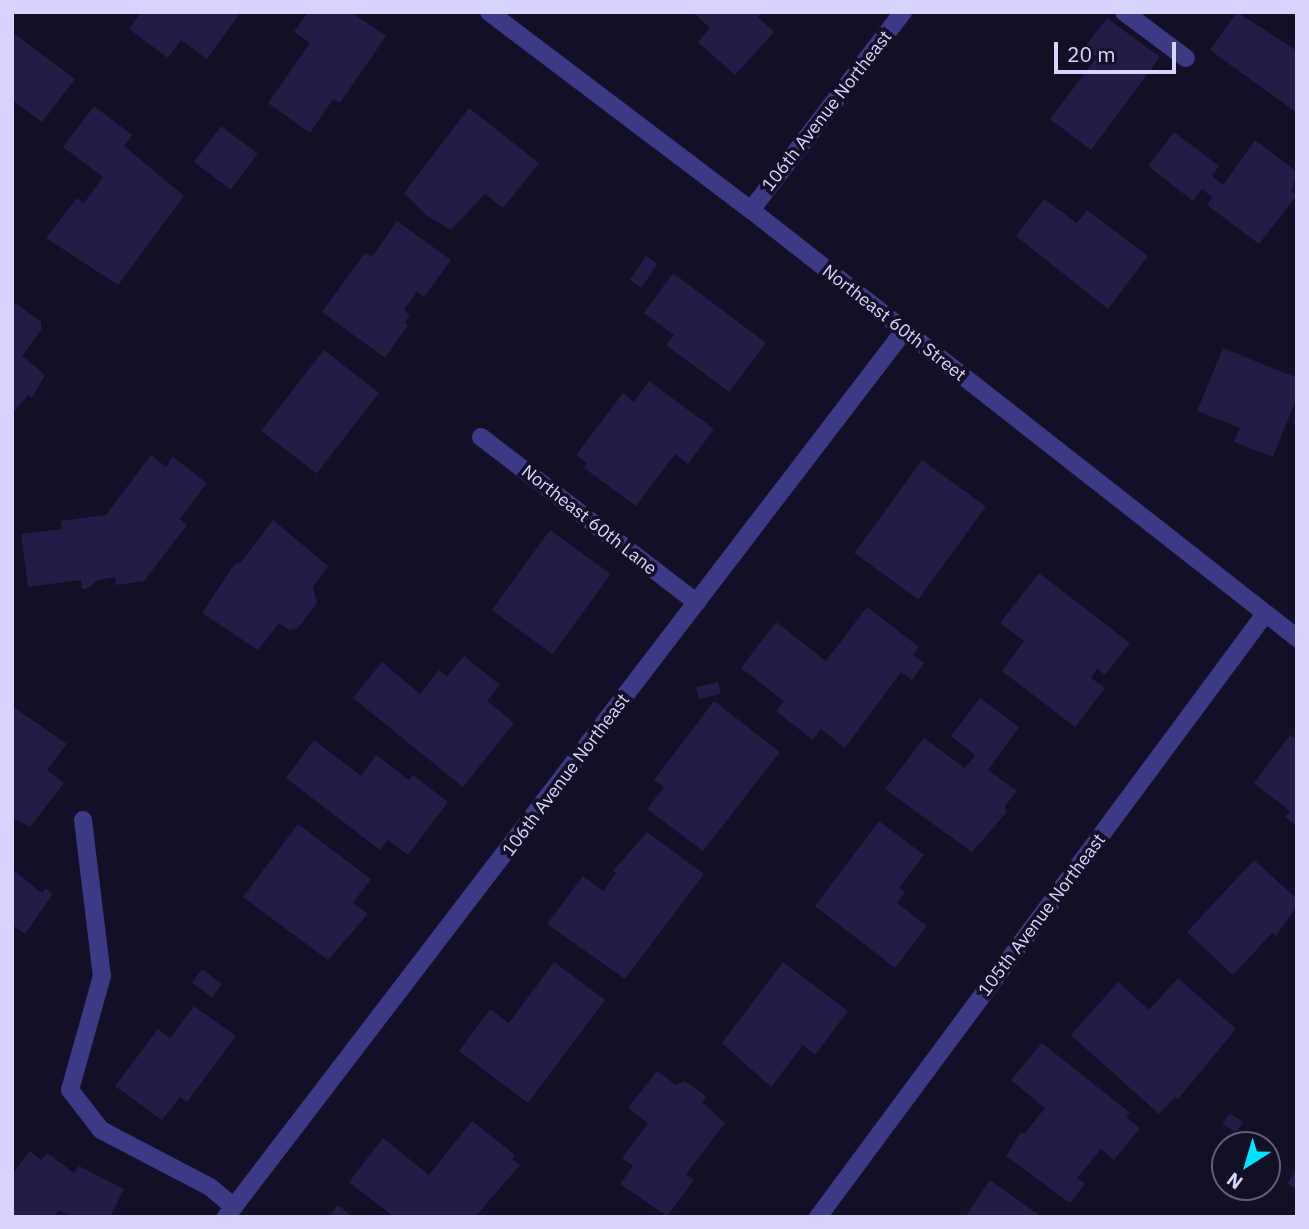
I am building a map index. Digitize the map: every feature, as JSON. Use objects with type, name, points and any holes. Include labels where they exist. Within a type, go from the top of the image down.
[{"type":"street","name":"Northeast 60th Street","points":[[489,12],[751,210],[1297,638]]},
{"type":"street","name":"106th Avenue Northeast","points":[[751,210],[903,12]]},
{"type":"street","points":[[1124,12],[1186,58]]},
{"type":"street","name":"106th Avenue Northeast","points":[[230,1212],[904,331]]},
{"type":"street","name":"Northeast 60th Lane","points":[[481,437],[697,603]]},
{"type":"street","name":"105th Avenue Northeast","points":[[818,1217],[1265,614]]},
{"type":"street","points":[[83,820],[102,976],[70,1090],[101,1130],[211,1188],[230,1212]]},
{"type":"building","points":[[141,12],[241,12],[207,59],[181,40],[168,58],[129,29]]},
{"type":"building","points":[[308,12],[351,12],[386,36],[340,103],[333,99],[310,133],[268,103],[310,43],[294,32]]},
{"type":"building","points":[[693,12],[762,12],[758,17],[774,32],[735,75],[698,42],[710,28]]},
{"type":"building","points":[[1237,12],[1297,51],[1297,113],[1210,50]]},
{"type":"building","points":[[1107,18],[1160,57],[1091,150],[1050,119],[1097,57],[1084,48]]},
{"type":"building","points":[[12,32],[75,79],[42,122],[12,100]]},
{"type":"building","points":[[94,106],[132,135],[124,146],[184,196],[118,285],[46,238],[77,198],[84,203],[103,177],[63,147]]},
{"type":"building","points":[[469,108],[539,163],[503,208],[485,194],[451,230],[426,215],[404,193]]},
{"type":"building","points":[[221,126],[258,154],[231,190],[194,162]]},
{"type":"building","points":[[1174,132],[1219,166],[1212,176],[1223,185],[1255,140],[1297,172],[1292,191],[1297,195],[1259,244],[1207,205],[1212,197],[1202,189],[1193,201],[1148,166]]},
{"type":"building","points":[[1044,199],[1077,223],[1087,210],[1148,256],[1108,309],[1016,236]]},
{"type":"building","points":[[397,221],[451,260],[424,297],[417,292],[404,310],[410,315],[405,322],[408,325],[385,358],[322,312],[365,253],[372,257]]},
{"type":"building","points":[[646,256],[658,264],[641,288],[630,280]]},
{"type":"building","points":[[673,273],[766,343],[729,392],[666,345],[674,335],[644,313]]},
{"type":"building","points":[[17,304],[41,322],[41,330],[22,356],[45,375],[32,398],[28,395],[12,414],[12,305]]},
{"type":"building","points":[[1223,348],[1297,378],[1297,397],[1273,457],[1234,442],[1240,428],[1197,411]]},
{"type":"building","points":[[324,350],[379,393],[316,473],[261,430]]},
{"type":"building","points":[[649,381],[714,429],[688,464],[675,454],[636,506],[584,468],[587,463],[576,455],[623,393],[634,402]]},
{"type":"building","points":[[151,455],[166,467],[173,457],[207,483],[180,519],[187,525],[144,581],[116,585],[115,577],[98,580],[86,589],[82,589],[81,580],[28,587],[21,534],[62,529],[61,521],[106,515]]},
{"type":"building","points":[[922,460],[986,506],[918,599],[854,553]]},
{"type":"building","points":[[273,520],[328,566],[313,587],[317,603],[298,628],[289,630],[279,623],[258,650],[202,613],[234,565],[241,562]]},
{"type":"building","points":[[550,530],[611,574],[552,654],[492,610]]},
{"type":"building","points":[[1039,573],[1130,643],[1105,675],[1097,669],[1091,678],[1105,688],[1075,727],[1002,671],[1024,641],[1000,623]]},
{"type":"building","points":[[867,607],[919,647],[913,655],[924,663],[912,680],[901,672],[845,748],[821,729],[813,740],[776,711],[784,701],[741,668],[776,622],[826,661]]},
{"type":"building","points":[[464,656],[500,685],[487,701],[514,723],[463,787],[353,698],[382,662],[420,694],[439,670],[447,676]]},
{"type":"building","points":[[718,682],[721,694],[699,699],[696,688]]},
{"type":"building","points":[[980,698],[1019,727],[988,770],[1017,791],[1005,806],[1006,813],[972,852],[885,789],[924,738],[965,768],[975,755],[951,736]]},
{"type":"building","points":[[714,701],[780,752],[703,851],[647,809],[664,787],[654,780]]},
{"type":"building","points":[[12,706],[67,744],[47,770],[64,783],[30,827],[12,818]]},
{"type":"building","points":[[1290,735],[1297,740],[1297,826],[1285,817],[1290,811],[1254,783]]},
{"type":"building","points":[[314,740],[361,776],[376,755],[409,780],[413,775],[448,802],[408,855],[388,840],[380,850],[286,778]]},
{"type":"building","points":[[879,821],[924,855],[899,888],[905,892],[897,903],[927,926],[895,968],[815,906]]},
{"type":"building","points":[[298,824],[371,879],[353,903],[368,914],[328,960],[243,897]]},
{"type":"building","points":[[647,832],[704,874],[625,979],[547,924],[583,876],[603,891],[616,873],[613,871]]},
{"type":"building","points":[[1254,860],[1297,899],[1297,906],[1276,936],[1272,933],[1233,975],[1187,932]]},
{"type":"building","points":[[12,869],[42,893],[46,888],[53,894],[25,934],[12,925]]},
{"type":"building","points":[[554,962],[605,1000],[528,1103],[459,1051],[490,1009],[509,1023]]},
{"type":"building","points":[[783,962],[848,1011],[815,1055],[803,1045],[771,1087],[722,1043]]},
{"type":"building","points":[[202,969],[222,984],[212,998],[192,983]]},
{"type":"building","points":[[1178,978],[1236,1029],[1178,1099],[1175,1097],[1159,1114],[1071,1035],[1118,982],[1149,1010]]},
{"type":"building","points":[[194,1006],[236,1036],[187,1102],[180,1097],[162,1120],[115,1086],[158,1029],[170,1038]]},
{"type":"building","points":[[1042,1043],[1130,1113],[1126,1117],[1140,1128],[1114,1160],[1101,1149],[1077,1178],[1085,1184],[1070,1203],[1006,1156],[1021,1132],[1024,1134],[1045,1108],[1011,1080]]},
{"type":"building","points":[[657,1071],[676,1085],[685,1081],[706,1096],[702,1102],[725,1123],[686,1174],[694,1180],[667,1216],[620,1184],[633,1166],[622,1158],[648,1123],[628,1108]]},
{"type":"building","points":[[1230,1113],[1243,1122],[1237,1131],[1223,1124]]},
{"type":"building","points":[[472,1121],[515,1155],[512,1159],[520,1165],[475,1217],[394,1217],[349,1182],[383,1138],[429,1175]]},
{"type":"building","points":[[30,1151],[41,1160],[47,1153],[74,1173],[79,1166],[124,1189],[110,1217],[72,1217],[59,1210],[54,1217],[12,1217],[12,1174]]},
{"type":"building","points":[[1297,1170],[1297,1190],[1287,1183]]},
{"type":"building","points":[[990,1180],[1042,1217],[965,1217]]},
{"type":"building","points":[[338,1205],[353,1217],[329,1217]]}]
